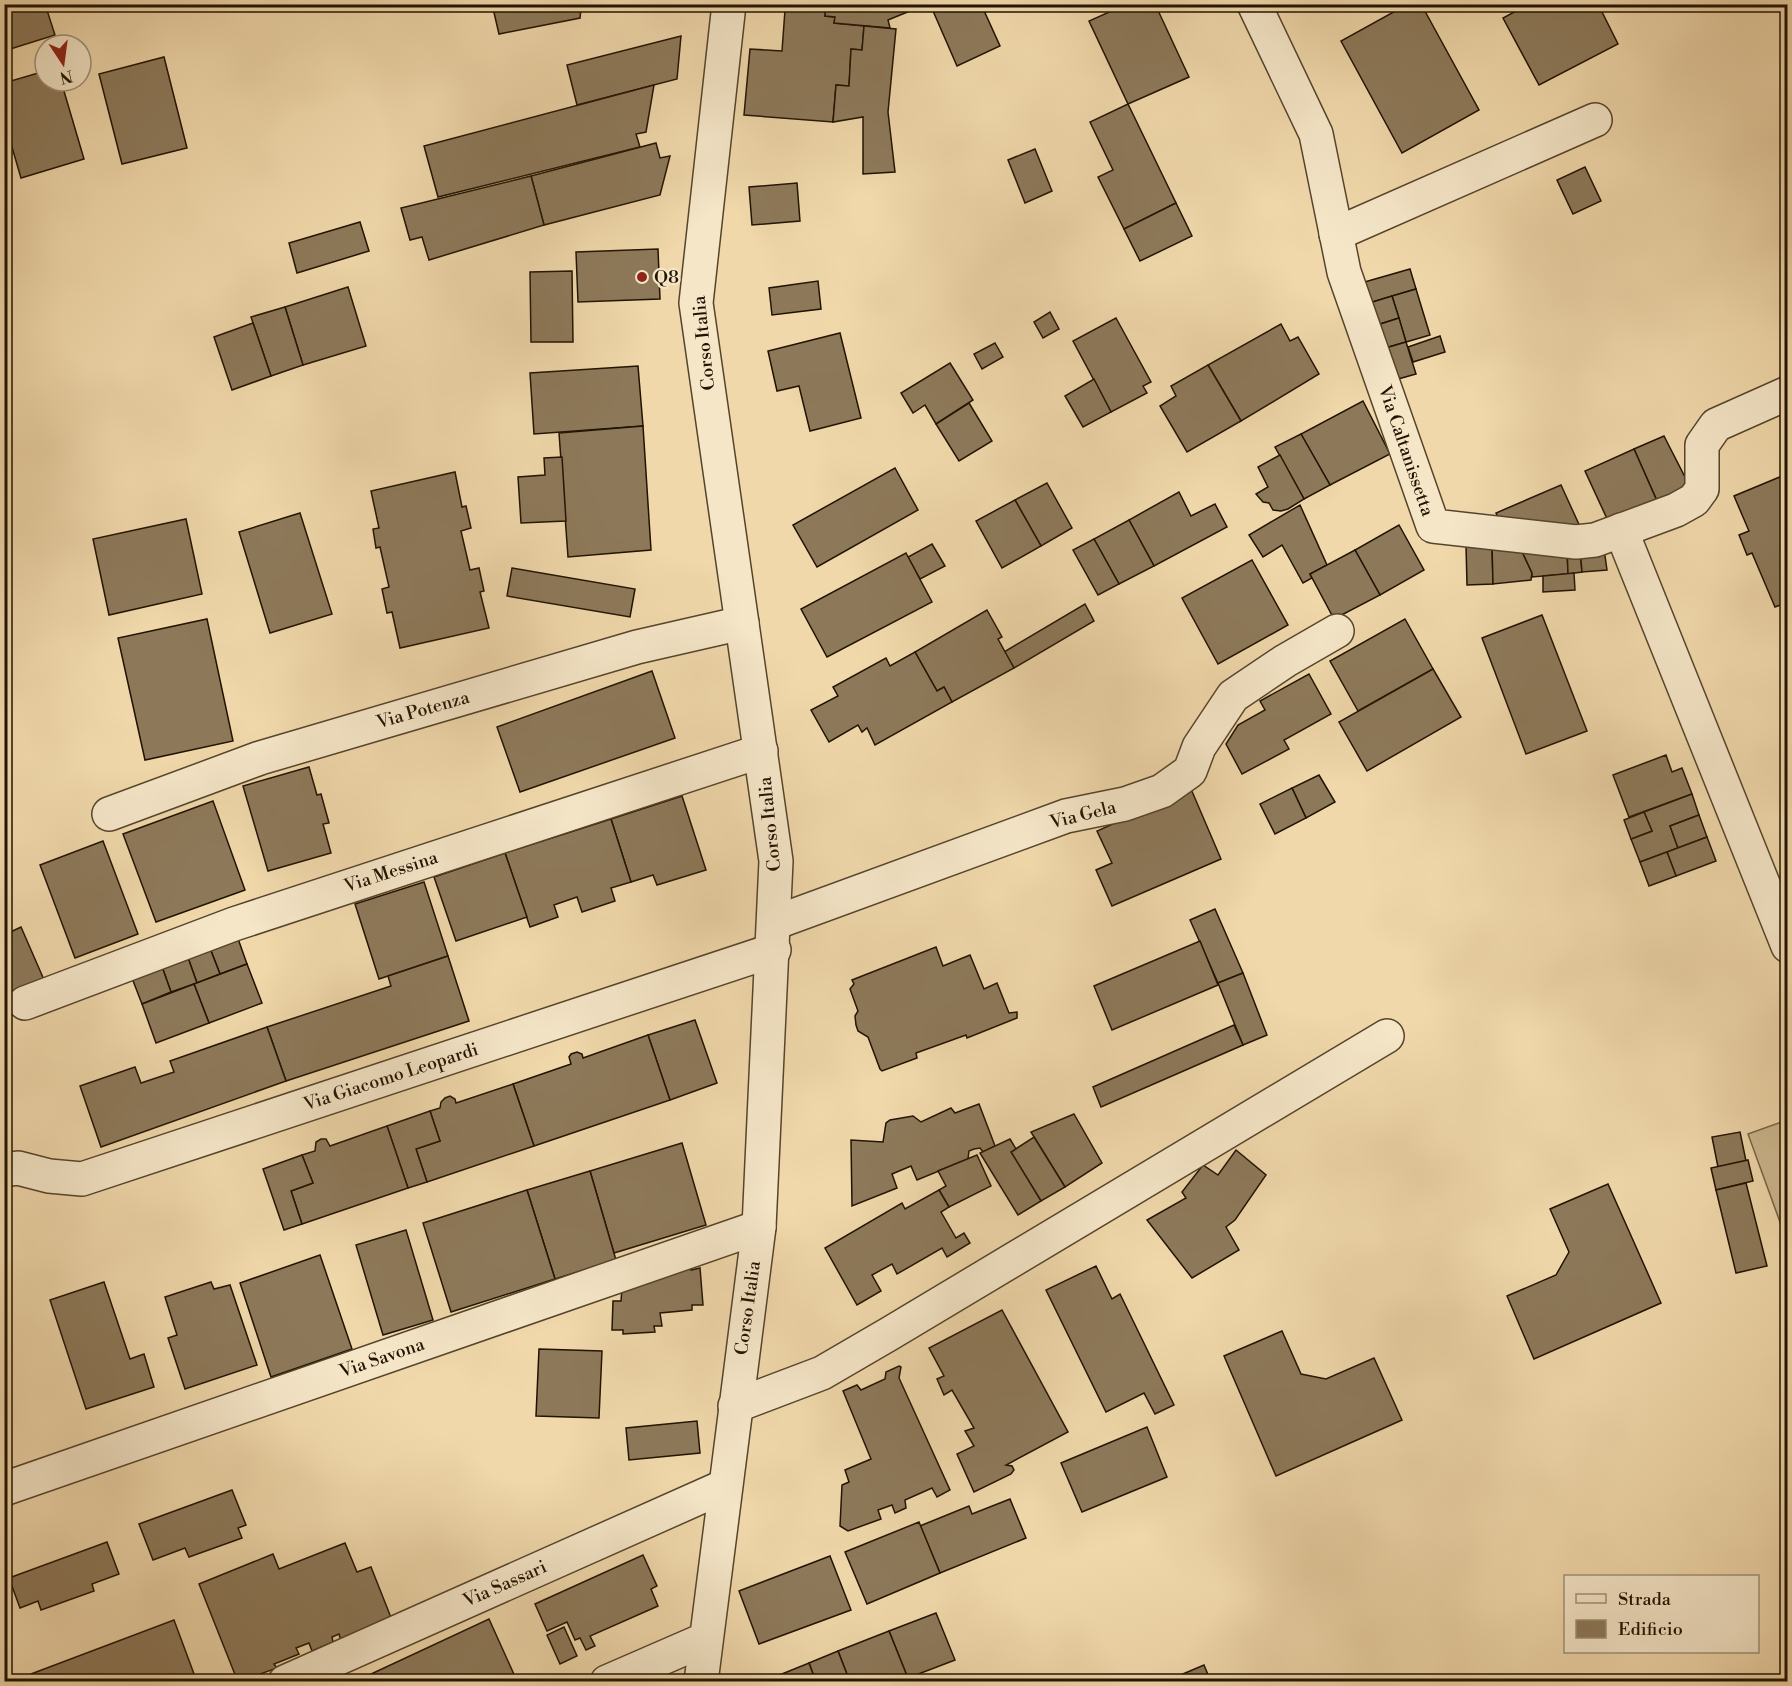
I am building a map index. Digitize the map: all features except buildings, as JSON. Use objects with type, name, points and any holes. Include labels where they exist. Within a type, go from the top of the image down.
[{"type":"street","name":"Corso Italia","points":[[701,1682],[759,1227],[776,861],[696,303],[729,4]]},
{"type":"street","name":"Via Caltanissetta","points":[[1254,4],[1316,134],[1344,272],[1433,526],[1576,542],[1595,540],[1676,510],[1694,500],[1702,489],[1702,445],[1716,425],[1788,393]]},
{"type":"street","points":[[1336,234],[1595,120]]},
{"type":"street","points":[[1621,530],[1788,946]]},
{"type":"street","name":"Via Potenza","points":[[109,814],[260,758],[637,647],[742,623]]},
{"type":"street","name":"Via Gela","points":[[774,936],[1066,816],[1125,804],[1162,791],[1190,771],[1199,747],[1233,696],[1285,661],[1337,632]]},
{"type":"street","name":"Via Messina","points":[[26,1003],[234,924],[761,751]]},
{"type":"street","name":"Via Giacomo Leopardi","points":[[4,1170],[18,1168],[49,1176],[82,1179],[774,936]]},
{"type":"street","points":[[735,1406],[822,1373],[889,1335],[1387,1036]]},
{"type":"street","name":"Via Savona","points":[[4,1489],[759,1227]]},
{"type":"street","name":"Via Sassari","points":[[285,1682],[725,1486]]},
{"type":"street","points":[[607,1682],[706,1639]]},
{"type":"shaded area","points":[[1787,1120],[1788,1232],[1784,1233],[1748,1134]]},
{"type":"place","name":"Q8","points":[[642,277]]}]
